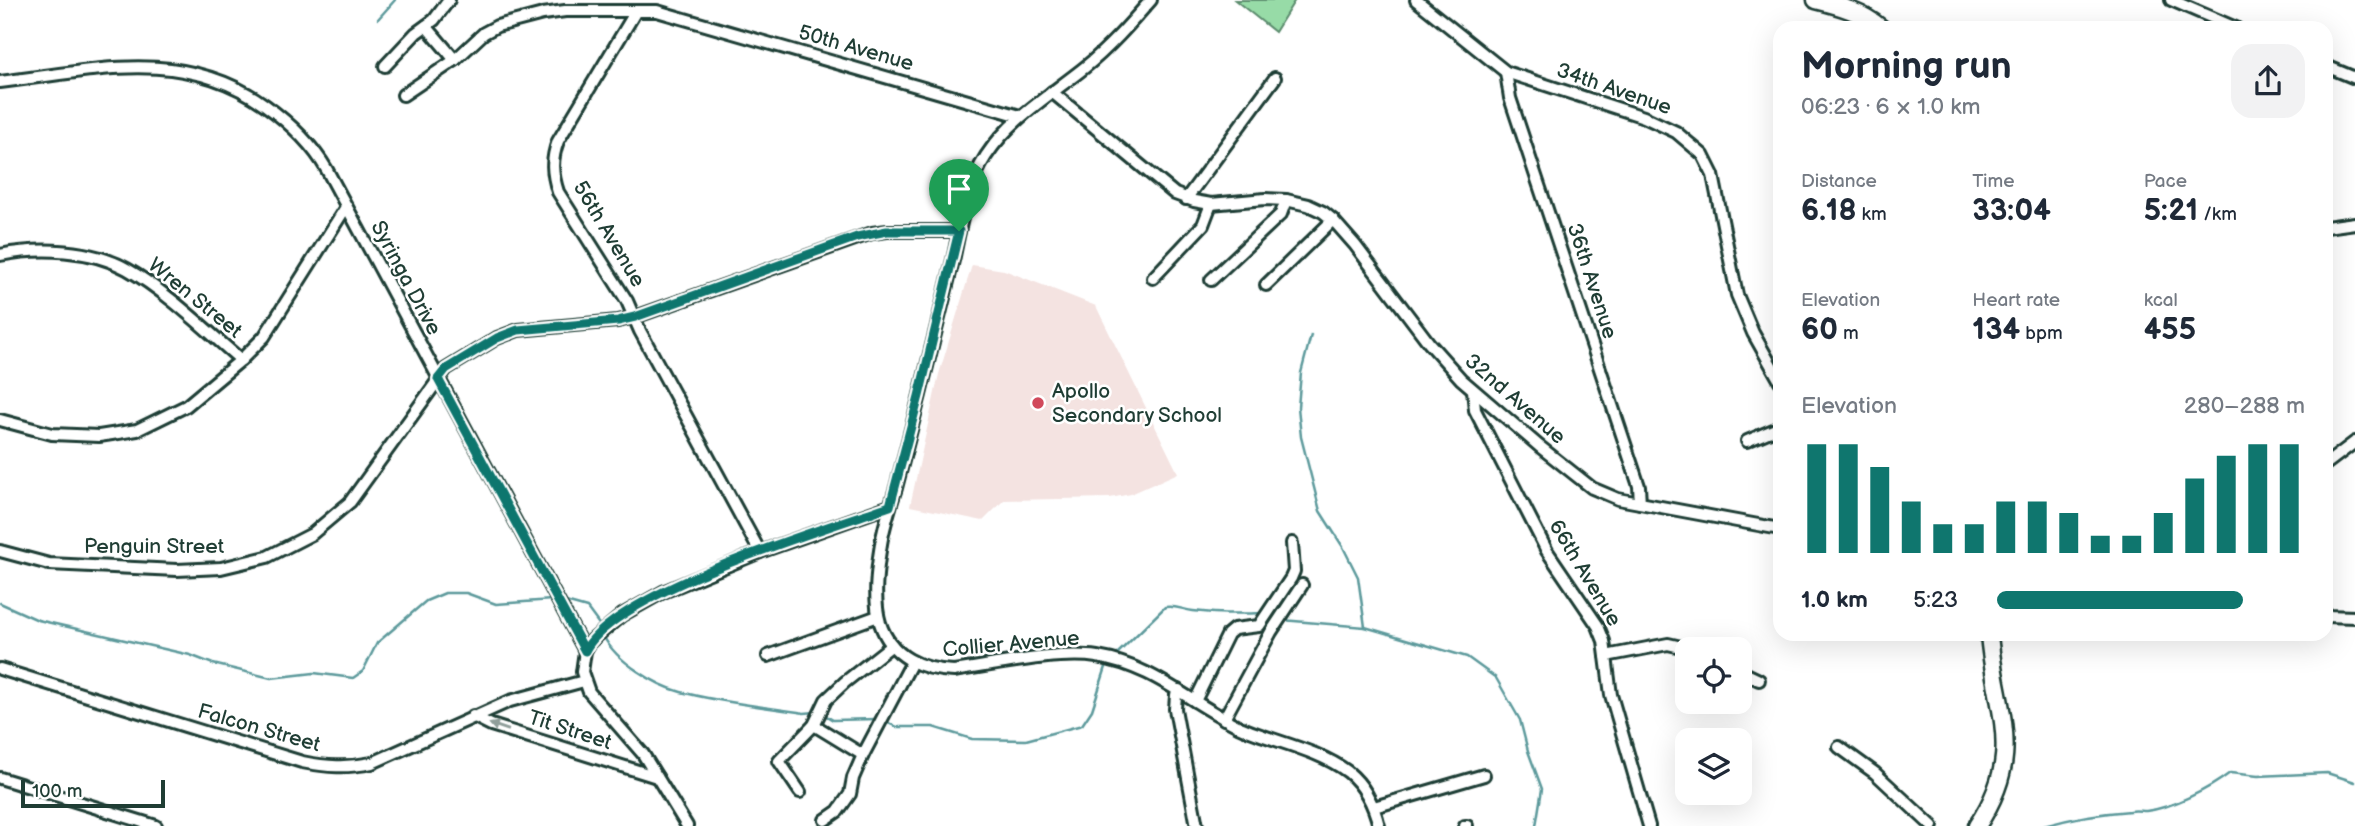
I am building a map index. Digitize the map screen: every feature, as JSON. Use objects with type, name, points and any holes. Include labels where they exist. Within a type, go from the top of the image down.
[{"type":"street","points":[[385,66],[449,0]]},
{"type":"street","name":"Collier Avenue","points":[[1151,0],[1116,39],[1086,66],[1020,116],[1001,136],[977,173],[959,231],[890,506],[878,561],[878,616],[892,645],[912,662],[935,670],[954,671],[1067,657],[1094,657],[1136,667],[1224,719],[1348,772],[1362,786],[1374,807],[1379,826]]},
{"type":"street","name":"34th Avenue","points":[[1416,0],[1506,72],[1644,117],[1676,132],[1696,146],[1713,175],[1741,306],[1773,368]]},
{"type":"street","points":[[1816,0],[1847,9],[1873,21]]},
{"type":"street","points":[[2171,0],[2220,21]]},
{"type":"street","name":"50th Avenue","points":[[403,95],[455,60],[484,33],[515,20],[565,11],[636,11],[668,13],[1020,116]]},
{"type":"street","name":"56th Avenue","points":[[636,11],[567,123],[552,162],[553,176],[558,192],[627,301],[640,331],[760,552]]},
{"type":"street","points":[[426,26],[455,60]]},
{"type":"street","name":"Syringa Drive","points":[[0,82],[124,67],[169,68],[213,78],[251,95],[304,138],[318,154],[563,607],[585,651],[582,672],[584,681]]},
{"type":"street","points":[[2333,69],[2355,78]]},
{"type":"street","name":"36th Avenue","points":[[1506,72],[1510,98],[1639,486],[1640,503]]},
{"type":"street","points":[[1186,199],[1275,78]]},
{"type":"street","name":"32nd Avenue","points":[[1052,92],[1166,188],[1186,199],[1211,204],[1265,199],[1286,200],[1308,205],[1333,220],[1356,244],[1429,343],[1473,390],[1592,488],[1618,499],[1773,527]]},
{"type":"street","points":[[1211,280],[1281,214],[1286,200]]},
{"type":"street","points":[[1153,278],[1203,225],[1211,204]]},
{"type":"street","name":"Wren Street","points":[[0,420],[52,434],[99,436],[137,429],[186,405],[242,360],[264,337],[346,207]]},
{"type":"street","points":[[1266,285],[1333,220]]},
{"type":"street","points":[[2333,226],[2355,223]]},
{"type":"street","name":"Penguin Street","points":[[0,551],[49,564],[177,570],[221,568],[267,557],[312,534],[350,502],[446,369],[497,338],[518,330],[635,317],[857,237],[887,231],[959,231]]},
{"type":"street","name":"Wren Street","points":[[0,255],[49,251],[110,261],[152,286],[242,360]]},
{"type":"street","name":"66th Avenue","points":[[1473,390],[1475,410],[1547,551],[1598,626],[1606,656],[1611,695],[1649,826]]},
{"type":"street","points":[[1747,441],[1773,430]]},
{"type":"street","points":[[2333,459],[2355,442]]},
{"type":"street","points":[[585,651],[590,642],[610,624],[663,592],[760,552],[890,506]]},
{"type":"street","points":[[1224,719],[1276,616],[1294,571],[1292,543]]},
{"type":"street","points":[[1195,701],[1228,634],[1234,629],[1256,628],[1263,621],[1276,616],[1302,585]]},
{"type":"street","points":[[768,656],[878,616]]},
{"type":"street","points":[[2333,616],[2355,617]]},
{"type":"street","points":[[1977,826],[2001,778],[2006,750],[1990,641]]},
{"type":"street","points":[[1606,656],[1668,644],[1675,646]]},
{"type":"street","points":[[800,792],[779,761],[814,725],[826,700],[892,645]]},
{"type":"street","points":[[825,820],[838,811],[850,794],[853,778],[863,755],[912,662]]},
{"type":"street","name":"Falcon Street","points":[[0,669],[302,762],[349,768],[372,763],[510,701],[584,681]]},
{"type":"street","points":[[1752,677],[1759,680]]},
{"type":"street","points":[[584,681],[599,705],[643,754],[687,826]]},
{"type":"street","points":[[1179,690],[1175,709],[1198,826]]},
{"type":"street","name":"Tit Street","points":[[473,716],[491,725],[657,777]]},
{"type":"street","points":[[814,725],[863,755]]},
{"type":"street","points":[[1839,747],[1875,774],[1932,826]]},
{"type":"street","points":[[1374,807],[1484,775]]},
{"type":"street","points":[[0,778],[156,826]]},
{"type":"shaded area","name":"Apollo Secondary School","points":[[972,265],[1004,270],[1096,306],[1178,473],[1131,494],[1110,498],[1004,500],[983,521],[910,506],[939,374]]},
{"type":"green space","points":[[1235,0],[1295,0],[1275,32]]},
{"type":"waterway","points":[[378,19],[395,0]]},
{"type":"waterway","points":[[1311,335],[1301,373],[1298,407],[1301,437],[1320,511],[1358,577],[1365,627]]},
{"type":"waterway","points":[[0,603],[38,620],[190,655],[213,664],[271,678],[314,673],[353,678],[363,671],[377,643],[426,601],[445,593],[466,593],[496,604],[552,600]]},
{"type":"waterway","points":[[562,601],[587,608],[601,627]]},
{"type":"waterway","points":[[1118,653],[1165,607],[1210,613],[1263,613]]},
{"type":"waterway","points":[[1282,620],[1365,627],[1467,657],[1496,678],[1520,720],[1542,789],[1536,826]]},
{"type":"waterway","points":[[604,637],[617,655],[627,663],[648,678],[671,689],[726,701],[804,713],[816,712]]},
{"type":"waterway","points":[[884,721],[897,727],[933,727],[972,739],[1026,740],[1082,725],[1092,710],[1106,667]]},
{"type":"waterway","points":[[823,714],[833,720],[877,719]]},
{"type":"waterway","points":[[2044,826],[2098,815],[2146,811],[2167,806],[2190,797],[2230,773],[2258,776],[2327,773],[2355,782]]},
{"type":"place","name":"Apollo Secondary School","points":[[1038,403]]},
{"type":"route","points":[[887,231],[959,231],[890,506],[760,552],[663,592],[610,624],[590,642],[585,651],[438,379],[446,369],[508,333],[528,328],[618,321],[635,317],[857,237],[887,231]]}]
